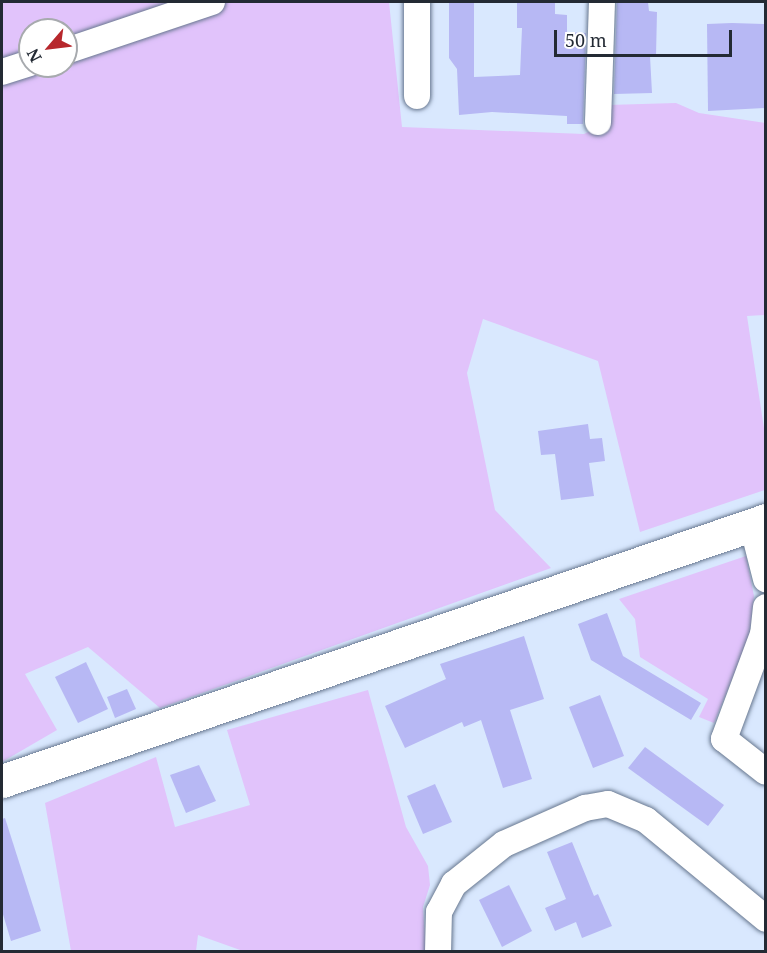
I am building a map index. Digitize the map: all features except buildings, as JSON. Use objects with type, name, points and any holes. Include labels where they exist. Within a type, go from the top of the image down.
[{"type":"street","points":[[78,47],[212,2]]},
{"type":"street","points":[[417,2],[417,96]]},
{"type":"street","points":[[598,122],[602,2]]},
{"type":"street","points":[[2,72],[18,67]]},
{"type":"street","points":[[2,781],[759,522],[765,579]]},
{"type":"street","points":[[765,607],[763,634],[724,739],[765,771]]},
{"type":"street","points":[[438,951],[439,912],[454,884],[504,844],[585,808],[608,804],[646,820],[765,919]]},
{"type":"shaded area","points":[[2,2],[389,2],[402,127],[584,134],[602,125],[608,105],[676,103],[699,113],[765,123],[765,315],[747,316],[765,435],[765,490],[640,532],[598,361],[483,319],[467,373],[495,510],[551,568],[160,708],[88,647],[25,674],[57,730],[2,762]]},
{"type":"shaded area","points":[[746,556],[754,596],[749,638],[714,723],[699,717],[708,699],[640,657],[635,619],[619,599]]},
{"type":"shaded area","points":[[368,690],[406,827],[428,866],[430,885],[423,907],[426,951],[243,951],[198,935],[196,951],[71,951],[45,803],[156,757],[175,827],[250,805],[227,730]]}]
